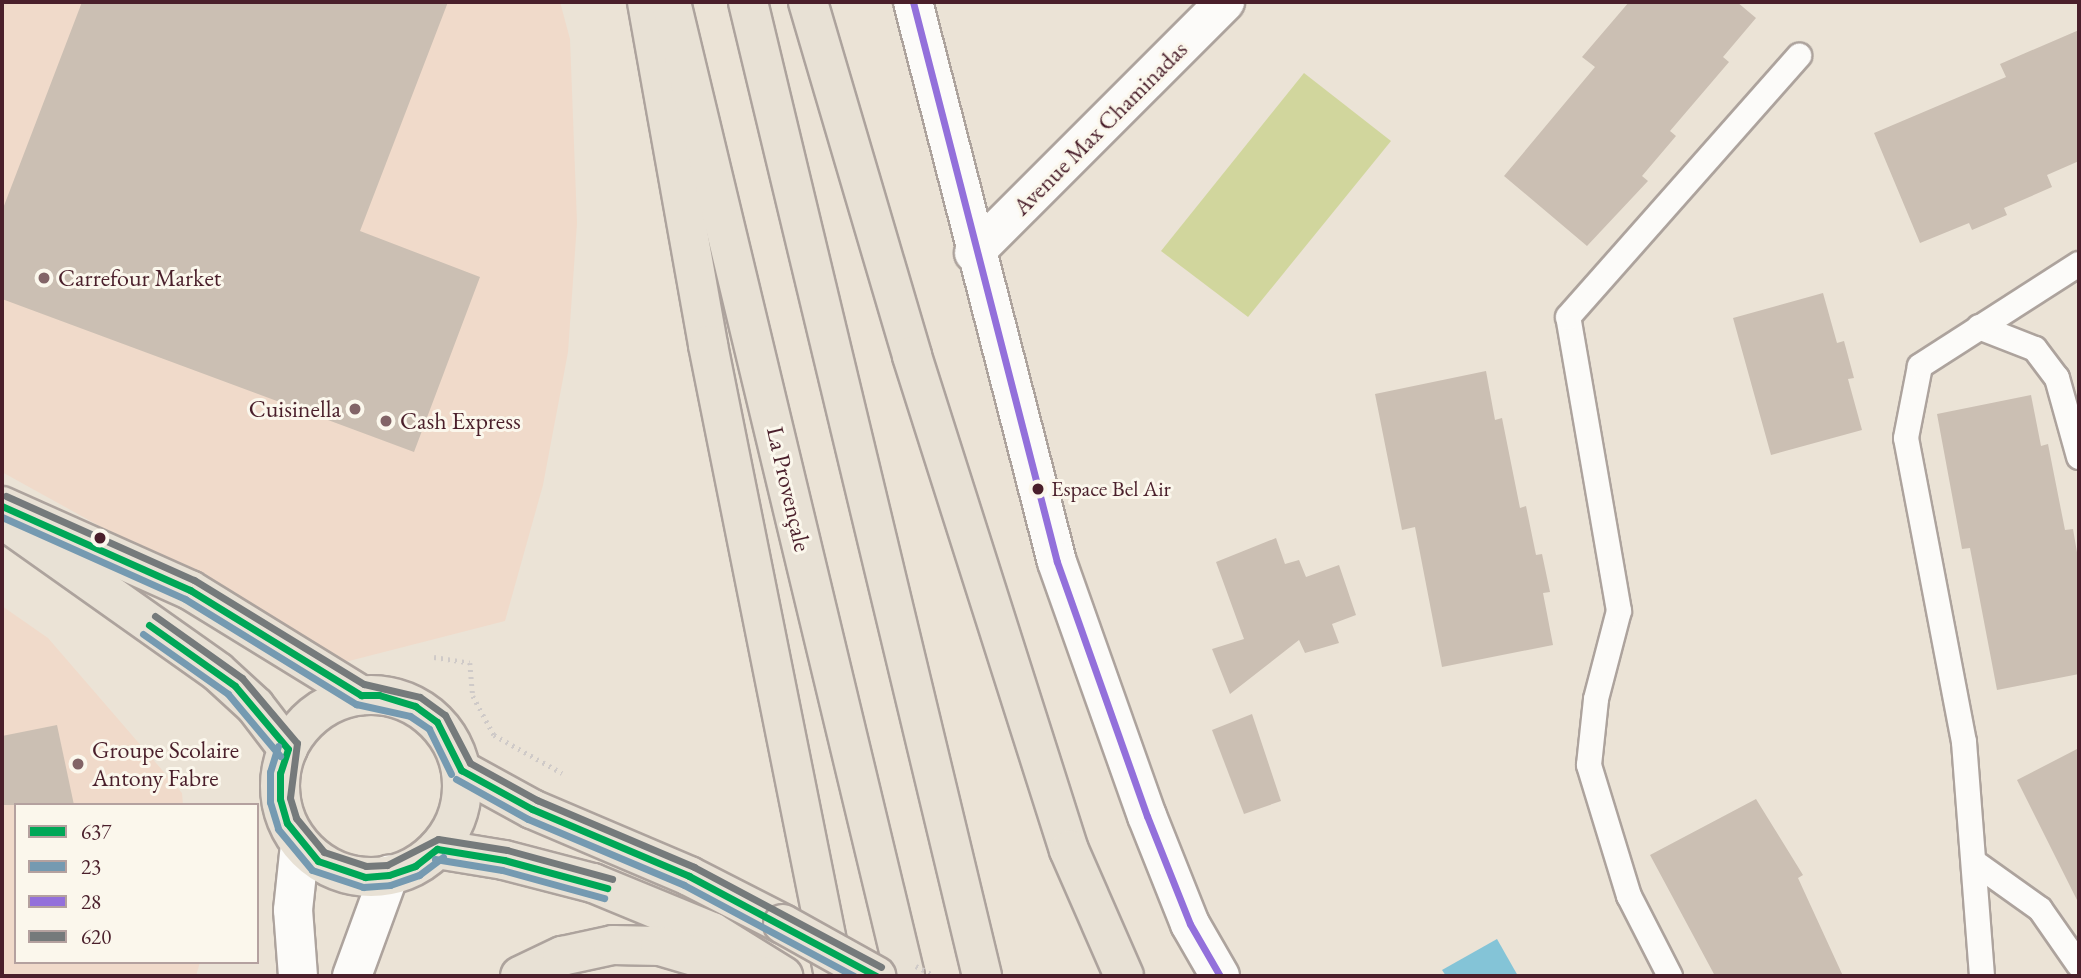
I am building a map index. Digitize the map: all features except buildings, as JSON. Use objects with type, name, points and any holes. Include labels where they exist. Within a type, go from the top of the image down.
[{"type":"main road","points":[[647,2],[708,345],[834,976]]},
{"type":"main road","name":"La Provençale","points":[[671,2],[905,976]]},
{"type":"main road","points":[[748,2],[982,976]]},
{"type":"main road","points":[[808,2],[912,356],[1065,837],[1124,976]]},
{"type":"main road","points":[[2,506],[190,590],[360,695]]},
{"type":"main road","points":[[2,518],[218,672],[255,706],[288,749]]},
{"type":"main road","points":[[360,695],[379,695],[415,706],[437,722],[452,745],[461,770],[461,799],[453,826],[437,849],[415,866],[389,875],[365,877],[341,872],[300,845],[287,823],[280,799],[288,749],[305,723],[322,710],[360,695]]},
{"type":"main road","points":[[461,770],[532,809],[689,876],[876,976]]},
{"type":"main road","points":[[437,849],[505,860],[593,883],[712,932],[783,976]]},
{"type":"main road","points":[[520,976],[562,956],[613,945],[660,946],[762,976]]},
{"type":"street","points":[[913,2],[974,253],[1070,599],[1190,925],[1220,976]]},
{"type":"street","name":"Avenue Max Chaminadas","points":[[974,253],[1225,2]]},
{"type":"street","points":[[298,976],[293,910],[300,845]]},
{"type":"street","points":[[352,976],[389,875]]},
{"type":"lane","points":[[1670,976],[1629,896],[1589,765],[1596,699],[1619,611],[1568,317],[1799,56]]},
{"type":"lane","points":[[1982,976],[1964,742],[1906,438],[1920,366],[2079,264]]},
{"type":"lane","points":[[1979,327],[2035,349],[2057,378],[2079,457]]},
{"type":"lane","points":[[1974,862],[2040,909],[2079,965]]},
{"type":"path","points":[[434,657],[470,663],[473,696],[494,734],[572,779]]},
{"type":"shaded area","points":[[2,2],[560,2],[570,39],[577,223],[568,352],[543,485],[505,621],[345,662],[2,472]]},
{"type":"shaded area","name":"Groupe Scolaire Antony Fabre","points":[[2,606],[48,638],[182,793],[183,803],[14,803],[14,964],[199,964],[196,976],[2,976]]},
{"type":"green space","points":[[1304,73],[1391,141],[1248,317],[1161,251]]},
{"type":"water","points":[[1497,939],[1518,976],[1446,976],[1442,970]]},
{"type":"transit line","name":"28","points":[[913,2],[1057,562],[1147,816],[1190,924],[1220,976]]},
{"type":"transit line","name":"620","points":[[6,496],[194,580],[364,684],[420,697],[445,715],[470,763],[537,800],[694,867],[881,967]]},
{"type":"transit line","name":"637","points":[[2,506],[190,590],[361,695],[379,695],[415,706],[437,722],[461,770]]},
{"type":"transit line","name":"23","points":[[2,517],[185,599],[356,704],[410,716],[429,729],[451,774]]},
{"type":"transit line","name":"620","points":[[155,616],[242,678],[297,743],[290,798],[296,818],[324,852],[366,866],[387,865],[438,839],[507,850],[612,879]]},
{"type":"transit line","name":"637","points":[[149,625],[235,686],[288,749]]},
{"type":"transit line","name":"23","points":[[143,634],[228,694],[280,756]]},
{"type":"transit line","name":"23","points":[[278,746],[270,772],[270,802],[278,829],[312,870],[363,887],[390,885],[419,875],[443,857]]},
{"type":"transit line","name":"637","points":[[288,749],[280,773],[280,799],[287,823],[318,861],[365,877],[389,875],[415,866],[437,849]]},
{"type":"transit line","name":"637","points":[[461,770],[532,809],[689,876],[876,976]]},
{"type":"transit line","name":"23","points":[[456,779],[528,819],[684,885],[854,976]]},
{"type":"transit line","name":"637","points":[[437,849],[504,860],[607,888]]},
{"type":"transit line","name":"23","points":[[435,859],[502,870],[604,898]]},
{"type":"place","name":"Carrefour Market","points":[[44,278]]},
{"type":"place","name":"Cuisinella","points":[[355,409]]},
{"type":"place","name":"Cash Express","points":[[386,421]]},
{"type":"place","name":"Espace Bel Air","points":[[1038,489]]},
{"type":"place","name":"Groupe Scolaire Antony Fabre","points":[[78,764]]}]
